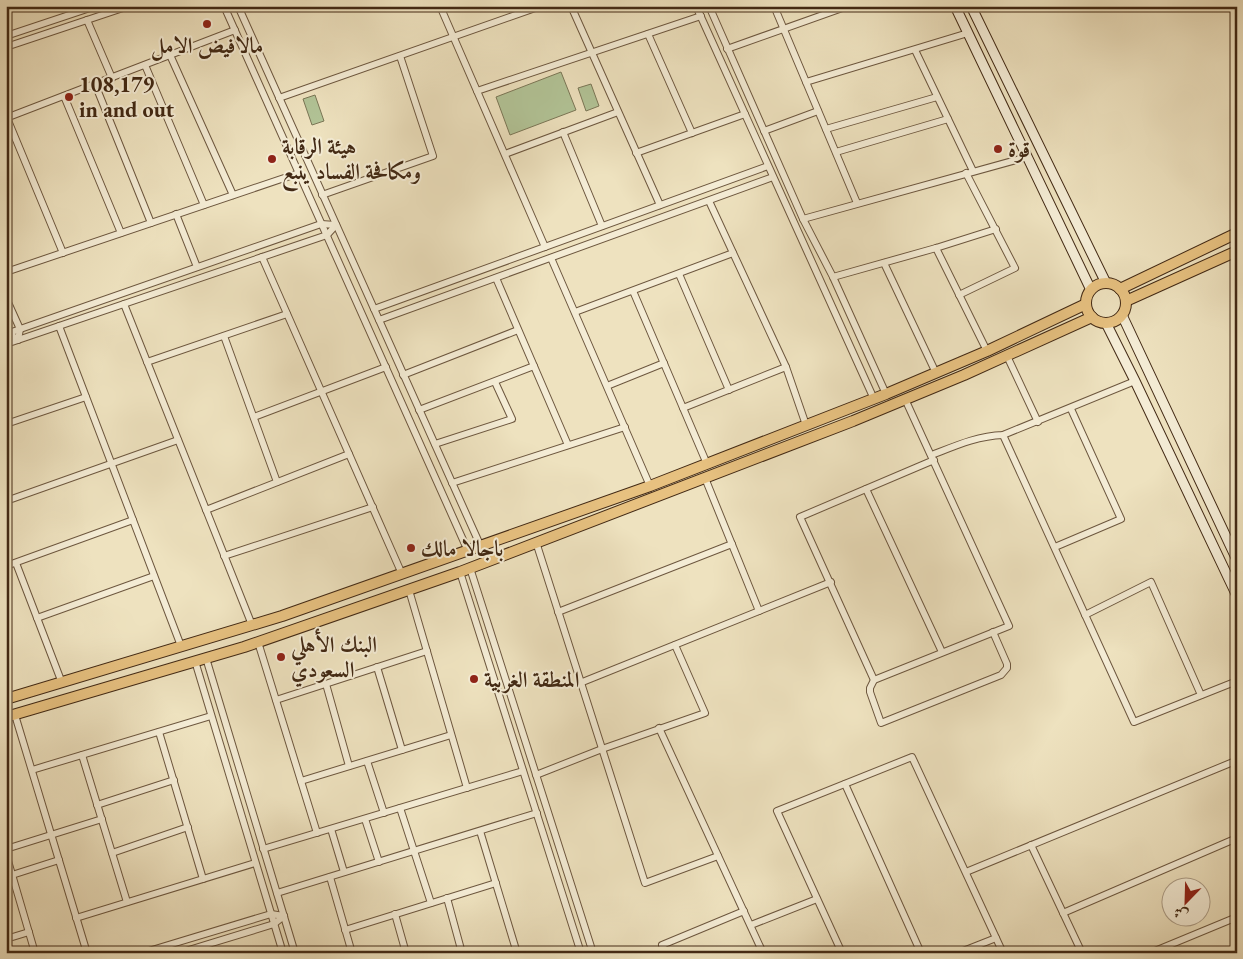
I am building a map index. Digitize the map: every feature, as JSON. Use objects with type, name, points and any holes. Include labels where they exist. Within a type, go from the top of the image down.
[{"type":"main road","points":[[955,6],[1091,290]]},
{"type":"main road","points":[[971,6],[1106,283]]},
{"type":"main road","points":[[1120,289],[1237,233]]},
{"type":"main road","points":[[1126,301],[1237,251]]},
{"type":"main road","points":[[1106,283],[1120,289],[1126,301],[1125,310],[1122,315],[1112,322],[1106,323],[1092,317],[1086,304],[1087,295],[1091,290],[1097,285],[1106,283]]},
{"type":"main road","points":[[6,699],[252,625],[481,547],[650,486],[886,394],[987,351],[1086,304]]},
{"type":"main road","points":[[1122,315],[1237,560]]},
{"type":"main road","points":[[10,716],[258,642],[465,570],[905,399],[1007,356],[1092,317]]},
{"type":"main road","points":[[1106,323],[1237,596]]},
{"type":"street","points":[[6,36],[96,6]]},
{"type":"street","points":[[6,47],[128,6]]},
{"type":"street","points":[[224,6],[468,551]]},
{"type":"street","points":[[238,6],[481,547]]},
{"type":"street","points":[[440,6],[546,247]]},
{"type":"street","points":[[279,98],[541,6]]},
{"type":"street","points":[[571,6],[660,205]]},
{"type":"street","points":[[696,6],[874,399]]},
{"type":"street","points":[[709,6],[803,218],[833,277],[886,394]]},
{"type":"street","points":[[774,6],[858,203]]},
{"type":"street","points":[[727,49],[836,8],[848,6]]},
{"type":"street","points":[[478,91],[701,16]]},
{"type":"street","points":[[87,20],[112,78]]},
{"type":"street","points":[[63,253],[6,118],[235,30]]},
{"type":"street","points":[[806,82],[968,33]]},
{"type":"street","points":[[648,34],[692,132]]},
{"type":"street","points":[[915,50],[973,171]]},
{"type":"street","points":[[170,55],[232,196]]},
{"type":"street","points":[[322,195],[433,156],[400,56]]},
{"type":"street","points":[[145,65],[204,205]]},
{"type":"street","points":[[95,84],[151,223]]},
{"type":"street","points":[[64,96],[121,233]]},
{"type":"street","points":[[826,129],[937,96]]},
{"type":"street","points":[[764,131],[818,111]]},
{"type":"street","points":[[505,154],[618,112]]},
{"type":"street","points":[[636,153],[745,114]]},
{"type":"street","points":[[836,152],[948,119]]},
{"type":"street","points":[[563,132],[602,226]]},
{"type":"street","points":[[803,218],[1027,157]]},
{"type":"street","points":[[374,309],[768,166]]},
{"type":"street","points":[[6,272],[299,173]]},
{"type":"street","points":[[959,295],[1015,268],[966,173]]},
{"type":"street","points":[[379,320],[774,177]]},
{"type":"street","points":[[709,201],[786,368],[806,425]]},
{"type":"street","points":[[176,214],[197,267]]},
{"type":"street","points":[[633,215],[637,227]]},
{"type":"street","points":[[7,331],[20,329],[322,224],[336,226]]},
{"type":"street","points":[[6,344],[327,235],[336,226]]},
{"type":"street","points":[[833,277],[996,229]]},
{"type":"street","points":[[936,248],[987,351]]},
{"type":"street","points":[[575,312],[733,253]]},
{"type":"street","points":[[262,257],[402,574]]},
{"type":"street","points":[[551,258],[650,486]]},
{"type":"street","points":[[884,263],[936,373]]},
{"type":"street","points":[[679,274],[729,390]]},
{"type":"street","points":[[496,278],[568,445]]},
{"type":"street","points":[[632,291],[707,464]]},
{"type":"street","points":[[6,298],[20,329],[18,340]]},
{"type":"street","points":[[124,304],[252,625]]},
{"type":"street","points":[[147,362],[287,314]]},
{"type":"street","points":[[59,326],[181,646]]},
{"type":"street","points":[[404,375],[518,330]]},
{"type":"street","points":[[7,331],[18,340]]},
{"type":"street","points":[[224,336],[277,482]]},
{"type":"street","points":[[1007,356],[1038,422]]},
{"type":"street","points":[[607,386],[664,363]]},
{"type":"street","points":[[419,410],[534,366]]},
{"type":"street","points":[[254,417],[386,367]]},
{"type":"street","points":[[683,408],[786,368]]},
{"type":"street","points":[[435,444],[512,419],[495,382]]},
{"type":"street","points":[[874,680],[800,517],[976,438],[1003,435],[1135,382]]},
{"type":"street","points":[[6,424],[86,397]]},
{"type":"street","points":[[905,399],[1009,626],[942,652],[874,680],[870,692],[881,723],[1001,675],[1007,668],[1007,664],[994,632]]},
{"type":"street","points":[[1055,547],[1121,519],[1071,408]]},
{"type":"street","points":[[452,483],[625,427]]},
{"type":"street","points":[[1003,435],[1134,722],[1237,681]]},
{"type":"street","points":[[6,501],[178,440]]},
{"type":"street","points":[[206,510],[349,454]]},
{"type":"street","points":[[705,478],[759,611]]},
{"type":"street","points":[[866,489],[942,652]]},
{"type":"street","points":[[224,556],[373,507]]},
{"type":"street","points":[[6,566],[133,520]]},
{"type":"street","points":[[536,542],[645,883],[718,856]]},
{"type":"street","points":[[558,612],[732,544]]},
{"type":"street","points":[[16,563],[62,682]]},
{"type":"street","points":[[465,570],[523,771],[581,953]]},
{"type":"street","points":[[465,570],[536,774],[593,953]]},
{"type":"street","points":[[37,618],[154,576]]},
{"type":"street","points":[[580,683],[831,582]]},
{"type":"street","points":[[1085,615],[1151,582],[1202,695]]},
{"type":"street","points":[[409,590],[467,788]]},
{"type":"street","points":[[258,642],[316,833]]},
{"type":"street","points":[[536,774],[704,713],[675,644]]},
{"type":"street","points":[[276,700],[427,651]]},
{"type":"street","points":[[206,658],[295,953]]},
{"type":"street","points":[[195,662],[283,953]]},
{"type":"street","points":[[377,668],[402,750]]},
{"type":"street","points":[[326,684],[350,766]]},
{"type":"street","points":[[10,716],[32,770],[87,953]]},
{"type":"street","points":[[32,770],[211,716]]},
{"type":"street","points":[[659,728],[764,953]]},
{"type":"street","points":[[160,732],[204,879]]},
{"type":"street","points":[[301,781],[451,735]]},
{"type":"street","points":[[82,755],[127,902]]},
{"type":"street","points":[[842,953],[777,811],[912,757],[1003,953]]},
{"type":"street","points":[[367,761],[384,813]]},
{"type":"street","points":[[966,872],[1233,762],[1237,770]]},
{"type":"street","points":[[263,849],[523,771]]},
{"type":"street","points":[[97,805],[174,780]]},
{"type":"street","points":[[844,784],[921,953]]},
{"type":"street","points":[[400,808],[431,903]]},
{"type":"street","points":[[277,893],[537,813]]},
{"type":"street","points":[[6,849],[102,819]]},
{"type":"street","points":[[365,819],[379,862]]},
{"type":"street","points":[[112,853],[188,827]]},
{"type":"street","points":[[331,829],[344,872]]},
{"type":"street","points":[[480,831],[517,953]]},
{"type":"street","points":[[1063,913],[1237,838]]},
{"type":"street","points":[[1031,845],[1082,953]]},
{"type":"street","points":[[7,857],[35,953]]},
{"type":"street","points":[[12,875],[59,860]]},
{"type":"street","points":[[76,918],[256,863]]},
{"type":"street","points":[[330,877],[352,953]]},
{"type":"street","points":[[345,930],[496,882]]},
{"type":"street","points":[[447,898],[462,953]]},
{"type":"street","points":[[750,925],[817,898]]},
{"type":"street","points":[[665,953],[662,945],[744,910]]},
{"type":"street","points":[[142,953],[271,914],[284,916]]},
{"type":"street","points":[[395,914],[406,953]]},
{"type":"street","points":[[179,953],[274,924],[284,916]]},
{"type":"street","points":[[1150,953],[1237,918]]},
{"type":"street","points":[[6,939],[29,932]]},
{"type":"street","points":[[958,953],[996,938]]},
{"type":"green space","points":[[561,72],[576,110],[510,135],[496,97]]},
{"type":"green space","points":[[591,84],[599,106],[586,111],[578,88]]},
{"type":"green space","points":[[315,95],[324,121],[312,125],[303,99]]},
{"type":"place","name":"مالافيض الامل","points":[[207,24]]},
{"type":"place","name":"108,179 in and out","points":[[69,97]]},
{"type":"place","name":"قوة","points":[[998,149]]},
{"type":"place","name":"هيئة الرقابة ومكافحة الفساد ينبع","points":[[272,159]]},
{"type":"place","name":"باجالا مالك","points":[[411,548]]},
{"type":"place","name":"البنك الأهلي السعودي","points":[[281,657]]},
{"type":"place","name":"المنطقة الغربية","points":[[474,679]]}]
